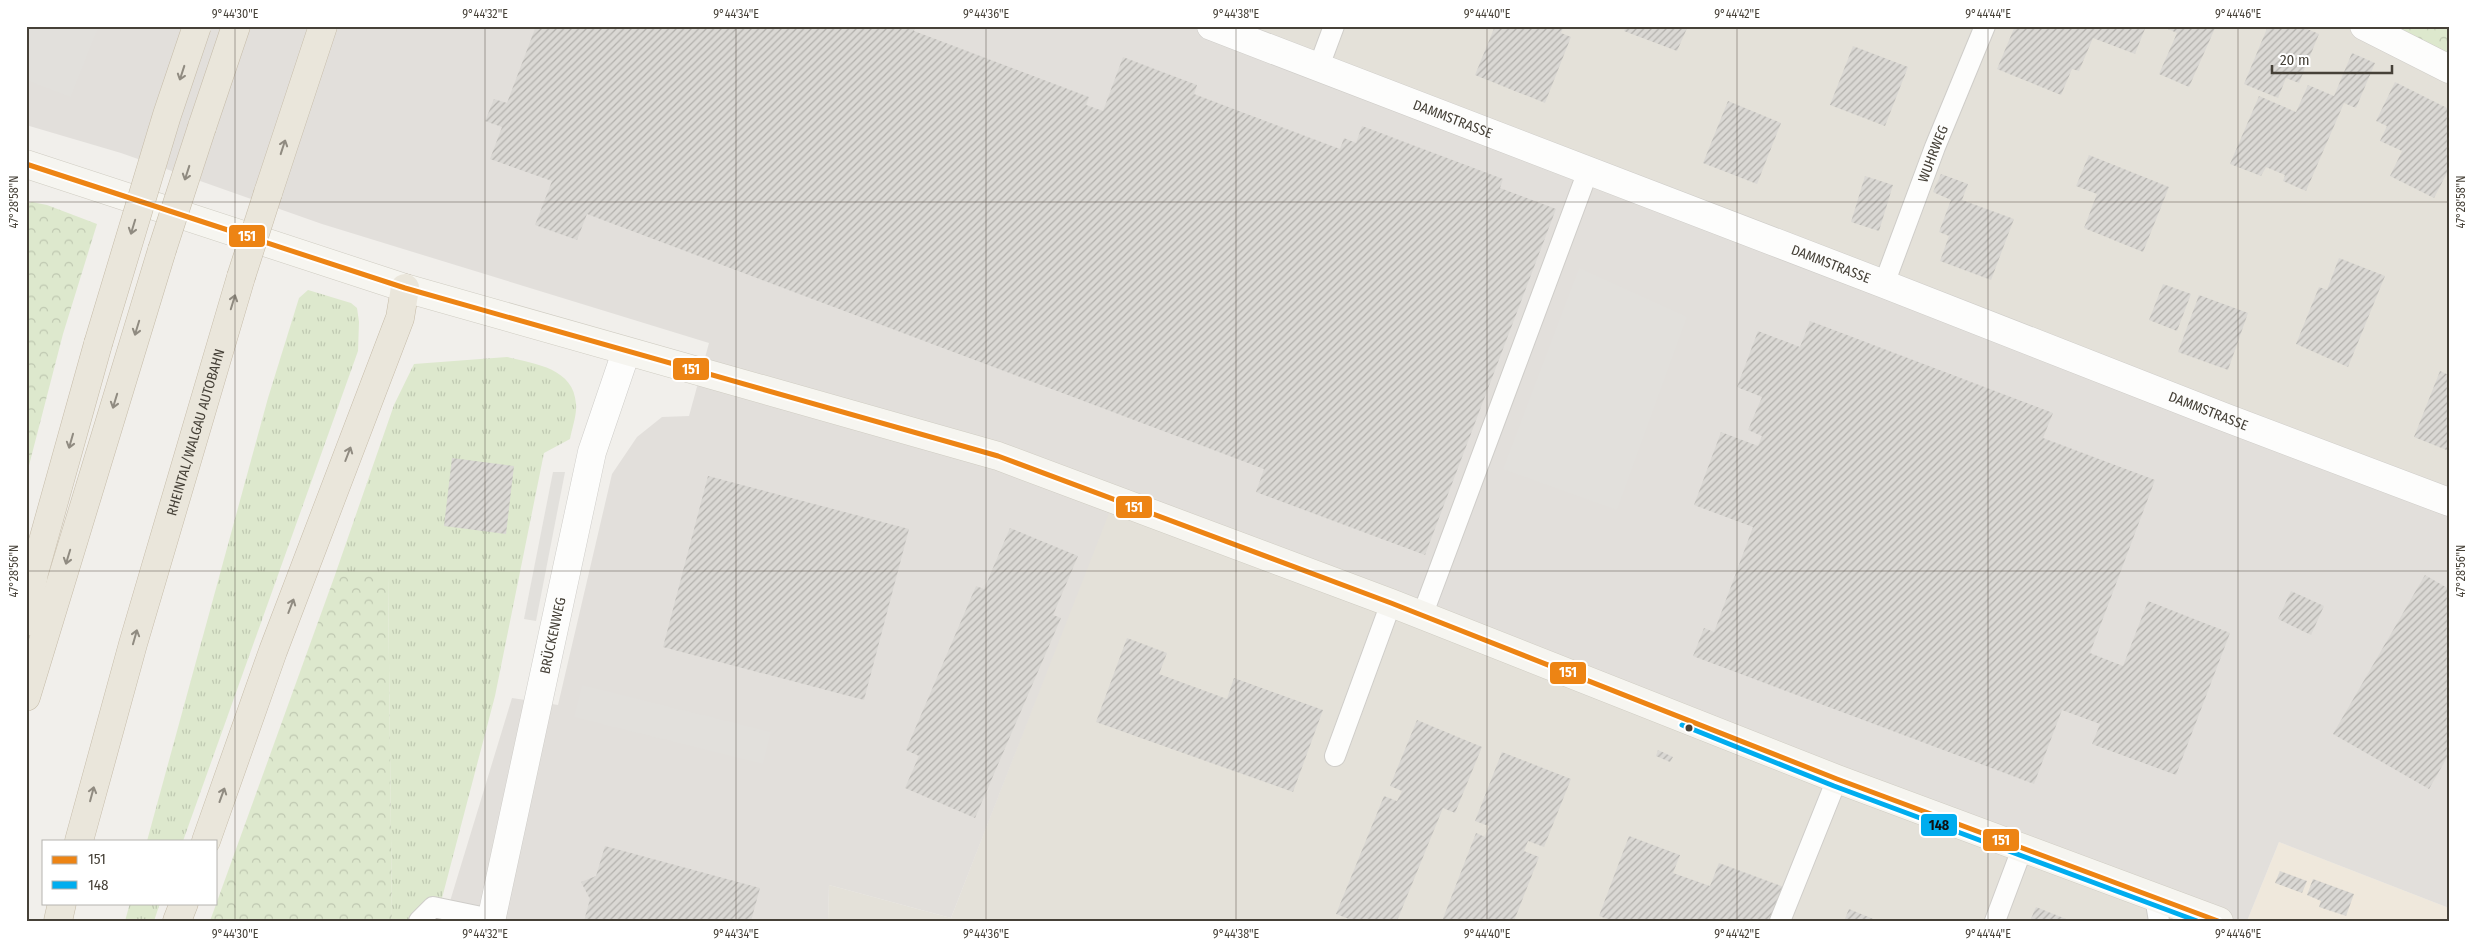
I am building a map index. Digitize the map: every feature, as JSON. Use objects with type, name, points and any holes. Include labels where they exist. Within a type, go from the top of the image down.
[{"type":"highway","points":[[26,622],[34,573],[98,344],[167,115],[197,26]]},
{"type":"highway","points":[[26,697],[129,355],[236,26]]},
{"type":"highway","name":"RHEINTAL/WALGAU AUTOBAHN","points":[[79,840],[118,696],[210,380],[323,26]]},
{"type":"highway","points":[[206,840],[273,651],[400,318],[405,288]]},
{"type":"highway","points":[[58,921],[62,904]]},
{"type":"highway","points":[[177,921],[184,904]]},
{"type":"main road","points":[[26,164],[405,288],[998,456],[1391,603],[1837,779],[2022,849],[2157,909],[2219,921]]},
{"type":"street","name":"DAMMSTRASSE","points":[[1211,26],[1318,69],[1884,284],[2230,420],[2449,502]]},
{"type":"street","points":[[2364,26],[2449,69]]},
{"type":"street","name":"BRÜCKENWEG","points":[[491,920],[592,452],[626,352]]},
{"type":"lane","points":[[1318,69],[1334,26]]},
{"type":"lane","name":"WUHRWEG","points":[[1884,284],[1935,147],[1985,26]]},
{"type":"lane","points":[[1422,616],[1588,171]]},
{"type":"lane","points":[[1335,756],[1391,603]]},
{"type":"lane","points":[[1780,921],[1837,779]]},
{"type":"lane","points":[[1995,921],[2022,849]]},
{"type":"lane","points":[[419,921],[433,907],[491,920]]},
{"type":"shaded area","points":[[26,26],[1213,26],[2449,498],[2449,908],[2279,842],[2247,921],[2219,921],[1113,503],[951,918],[829,885],[828,921],[444,921],[512,698],[558,705],[612,474],[637,437],[662,417],[689,416],[709,343],[322,224],[121,153],[26,125]]},
{"type":"shaded area","points":[[26,26],[99,26],[71,97],[26,80]]},
{"type":"shaded area","points":[[1218,26],[2373,26],[2449,62],[2449,498]]},
{"type":"shaded area","points":[[1579,268],[1687,317],[1617,510],[1503,469]]},
{"type":"shaded area","points":[[553,472],[565,472],[536,621],[524,619]]},
{"type":"shaded area","points":[[1112,503],[2219,921],[828,921],[829,885],[951,918]]},
{"type":"shaded area","points":[[582,685],[771,732],[763,764],[574,717]]},
{"type":"shaded area","points":[[2279,842],[2449,908],[2449,921],[2247,921]]},
{"type":"green space","points":[[2373,26],[2449,26],[2449,62]]},
{"type":"green space","points":[[32,202],[47,205],[97,224],[63,334],[26,477],[26,204]]},
{"type":"green space","points":[[308,290],[351,303],[357,308],[359,322],[358,351],[183,840],[147,840],[268,398],[299,298]]},
{"type":"green space","points":[[507,357],[541,365],[561,375],[574,392],[576,404],[575,417],[570,439],[544,453],[495,696],[436,921],[392,921],[388,575],[335,575],[394,405],[414,364]]},
{"type":"green space","points":[[335,575],[388,575],[392,921],[210,921],[216,904],[218,904],[218,899]]},
{"type":"green space","points":[[130,904],[160,904],[154,921],[125,921]]},
{"type":"building","points":[[536,26],[915,26],[914,31],[1089,97],[1086,105],[1103,111],[1123,57],[1197,85],[1194,94],[1340,149],[1344,138],[1356,143],[1362,126],[1503,179],[1500,188],[1556,209],[1425,555],[1256,492],[1264,469],[587,214],[577,240],[535,225],[552,181],[490,159],[502,127],[485,121],[494,99],[507,103]]},
{"type":"building","points":[[1495,26],[1564,26],[1561,33],[1571,37],[1545,103],[1475,75]]},
{"type":"building","points":[[1626,26],[1688,26],[1677,51],[1624,31]]},
{"type":"building","points":[[2015,26],[2146,26],[2135,54],[2093,38],[2079,71],[2072,69],[2061,95],[1997,69]]},
{"type":"building","points":[[2161,26],[2216,26],[2189,87],[2159,74],[2177,33]]},
{"type":"building","points":[[2268,26],[2300,26],[2319,34],[2299,83],[2286,78],[2278,98],[2244,84]]},
{"type":"building","points":[[1853,46],[1908,67],[1885,126],[1830,105]]},
{"type":"building","points":[[2352,53],[2375,63],[2356,108],[2344,103],[2306,191],[2283,181],[2285,175],[2266,167],[2261,176],[2230,164],[2259,96],[2296,112],[2308,85],[2334,96]]},
{"type":"building","points":[[2395,82],[2449,109],[2449,169],[2434,198],[2390,176],[2402,151],[2380,141],[2387,126],[2376,121]]},
{"type":"building","points":[[1728,101],[1781,123],[1757,184],[1703,163]]},
{"type":"building","points":[[2089,155],[2169,187],[2143,252],[2084,228],[2097,194],[2076,186]]},
{"type":"building","points":[[1941,174],[1968,184],[1962,200],[2014,219],[1991,280],[1940,261],[1949,236],[1939,232],[1951,200],[1933,192]]},
{"type":"building","points":[[1865,176],[1893,185],[1879,231],[1851,222]]},
{"type":"building","points":[[2339,258],[2385,276],[2348,367],[2296,344],[2319,287],[2327,290]]},
{"type":"building","points":[[2163,284],[2191,294],[2177,331],[2149,320]]},
{"type":"building","points":[[2199,295],[2248,313],[2228,370],[2178,352]]},
{"type":"building","points":[[1810,321],[2053,413],[2043,438],[2155,480],[2090,653],[2123,666],[2148,601],[2230,633],[2176,775],[2092,744],[2100,724],[2062,710],[2034,784],[1693,656],[1704,628],[1714,632],[1753,527],[1694,505],[1721,432],[1758,446],[1762,436],[1748,430],[1762,397],[1737,387],[1758,331],[1800,347]]},
{"type":"building","points":[[2440,371],[2449,375],[2449,451],[2414,437]]},
{"type":"building","points":[[452,458],[514,466],[506,534],[444,526]]},
{"type":"building","points":[[708,476],[909,529],[864,700],[663,647]]},
{"type":"building","points":[[1010,528],[1078,556],[1053,615],[1061,618],[975,818],[905,788],[919,756],[906,750],[976,586],[984,589]]},
{"type":"building","points":[[2425,575],[2449,589],[2449,754],[2429,789],[2333,734]]},
{"type":"building","points":[[2291,591],[2324,606],[2311,635],[2278,619]]},
{"type":"building","points":[[1127,638],[1167,653],[1159,674],[1227,699],[1234,678],[1323,710],[1293,792],[1096,722]]},
{"type":"building","points":[[1417,720],[1482,747],[1455,813],[1443,808],[1397,921],[1354,921],[1336,914],[1384,796],[1397,801],[1402,791],[1390,786]]},
{"type":"building","points":[[1658,750],[1673,757],[1670,762],[1656,756]]},
{"type":"building","points":[[1502,752],[1571,779],[1544,847],[1528,841],[1524,851],[1539,857],[1514,921],[1442,921],[1476,833],[1485,837],[1489,826],[1475,821]]},
{"type":"building","points":[[1629,836],[1680,855],[1673,873],[1710,886],[1719,863],[1784,887],[1771,921],[1613,921],[1599,916]]},
{"type":"building","points":[[605,846],[760,888],[751,921],[584,921],[590,899],[581,882],[596,876]]},
{"type":"building","points":[[2280,871],[2307,881],[2302,893],[2275,883]]},
{"type":"building","points":[[2313,879],[2354,894],[2346,916],[2319,907],[2321,901],[2307,895]]},
{"type":"building","points":[[2036,907],[2071,921],[2030,921]]},
{"type":"building","points":[[1849,909],[1878,921],[1844,921]]},
{"type":"transit line","name":"151","points":[[26,164],[405,288],[998,456],[1391,603],[1837,779],[2218,921]]},
{"type":"transit line","name":"148","points":[[1682,725],[1834,786],[2197,921]]}]
